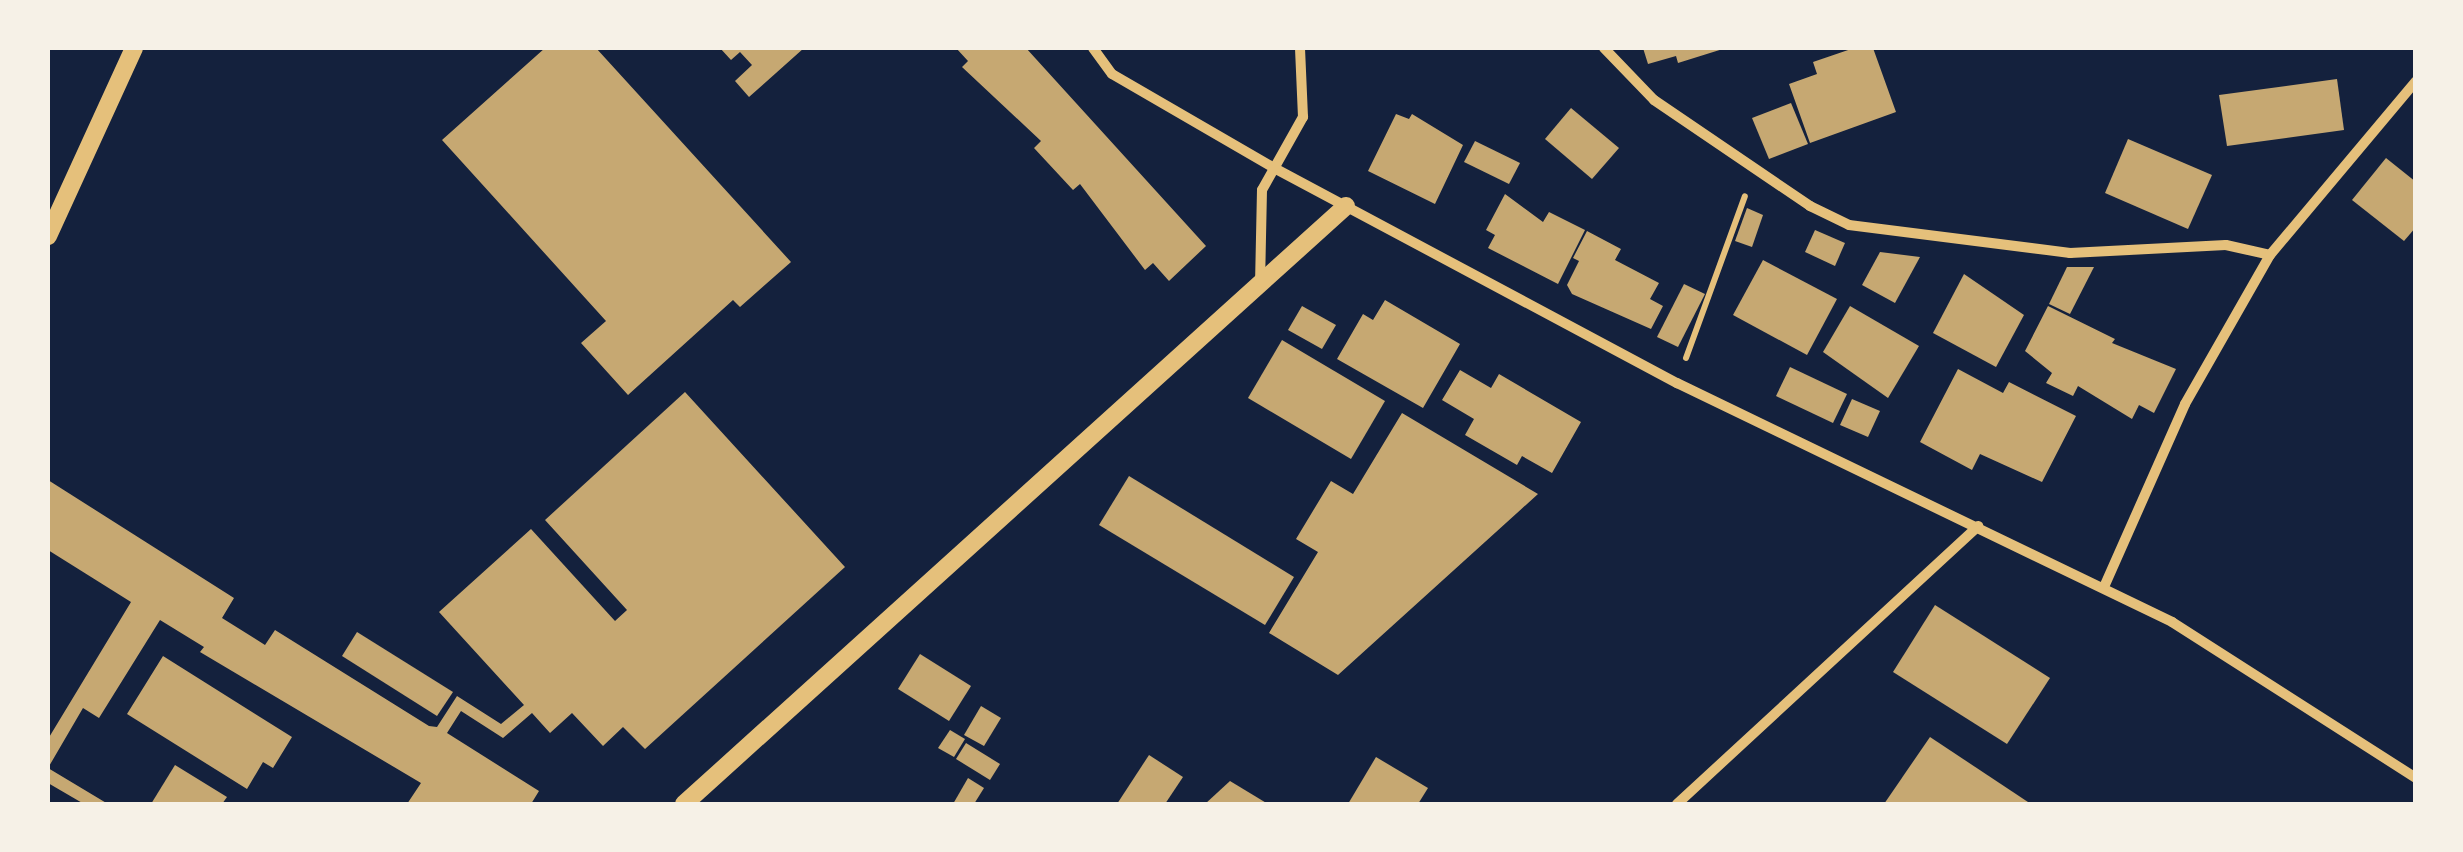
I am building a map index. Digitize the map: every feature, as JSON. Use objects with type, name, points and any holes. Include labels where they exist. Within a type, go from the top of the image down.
[{"type":"street","points":[[48,236],[134,48]]},
{"type":"street","points":[[1093,48],[1112,74],[1346,206],[1678,382],[2172,622],[2416,778]]},
{"type":"street","points":[[1260,288],[1262,190],[1302,117],[1300,48]]},
{"type":"street","points":[[1604,48],[1654,100],[1754,170],[1810,206],[1884,234],[2070,253],[2226,245],[2270,256]]},
{"type":"street","points":[[2104,587],[2184,404],[2270,256],[2416,81]]},
{"type":"street","points":[[684,804],[1260,288],[1346,206]]},
{"type":"street","points":[[1678,804],[1978,526]]},
{"type":"path","points":[[1678,382],[1754,170]]},
{"type":"building","points":[[545,48],[596,48],[791,262],[740,307],[733,300],[628,395],[581,343],[606,321],[442,140]]},
{"type":"building","points":[[720,48],[804,48],[749,97],[735,81],[752,65],[740,52],[731,60]]},
{"type":"building","points":[[956,48],[1026,48],[1206,246],[1169,281],[1153,263],[1145,270],[1080,184],[1073,190],[1034,148],[1041,141],[962,67],[968,61]]},
{"type":"building","points":[[1643,48],[1726,48],[1678,63],[1676,56],[1648,64]]},
{"type":"building","points":[[1854,48],[1873,48],[1896,112],[1810,143],[1789,84],[1817,74],[1813,62]]},
{"type":"building","points":[[2337,79],[2344,130],[2227,146],[2219,95]]},
{"type":"building","points":[[1791,103],[1808,144],[1769,159],[1752,118]]},
{"type":"building","points":[[1571,108],[1619,148],[1592,179],[1545,139]]},
{"type":"building","points":[[1396,114],[1409,119],[1412,114],[1463,145],[1435,204],[1368,171]]},
{"type":"building","points":[[2128,139],[2212,175],[2188,229],[2105,193]]},
{"type":"building","points":[[1475,141],[1520,163],[1509,184],[1464,162]]},
{"type":"building","points":[[2386,158],[2416,182],[2416,227],[2404,241],[2352,200]]},
{"type":"building","points":[[1505,194],[1543,222],[1549,212],[1585,230],[1558,284],[1488,248],[1495,235],[1486,230]]},
{"type":"building","points":[[1747,208],[1763,215],[1752,247],[1735,241]]},
{"type":"building","points":[[1815,230],[1845,243],[1835,266],[1805,252]]},
{"type":"building","points":[[1587,231],[1621,249],[1615,260],[1659,283],[1650,299],[1663,306],[1651,329],[1572,294],[1567,285],[1579,261],[1573,258]]},
{"type":"building","points":[[1880,252],[1920,257],[1895,303],[1862,285]]},
{"type":"building","points":[[1763,260],[1837,299],[1807,355],[1733,315]]},
{"type":"building","points":[[2067,267],[2094,267],[2070,314],[2049,304]]},
{"type":"building","points":[[1964,274],[2024,315],[1996,367],[1933,333]]},
{"type":"building","points":[[1684,284],[1705,294],[1678,347],[1657,337]]},
{"type":"building","points":[[1385,300],[1460,344],[1423,408],[1337,359],[1363,314],[1373,320]]},
{"type":"building","points":[[1302,306],[1336,325],[1322,349],[1288,330]]},
{"type":"building","points":[[1850,306],[1919,346],[1888,398],[1823,352]]},
{"type":"building","points":[[2048,306],[2115,339],[2112,343],[2176,369],[2154,413],[2139,405],[2132,419],[2078,386],[2073,396],[2046,383],[2052,373],[2025,351]]},
{"type":"building","points":[[1282,340],[1385,401],[1351,459],[1248,398]]},
{"type":"building","points":[[1790,367],[1847,394],[1833,423],[1776,396]]},
{"type":"building","points":[[1958,369],[2003,393],[2009,382],[2076,416],[2042,482],[1980,454],[1972,470],[1920,442]]},
{"type":"building","points":[[1460,370],[1491,388],[1499,374],[1581,422],[1552,473],[1522,456],[1517,465],[1465,435],[1474,419],[1442,400]]},
{"type":"building","points":[[685,392],[845,567],[645,749],[623,727],[603,746],[572,713],[550,733],[532,713],[503,738],[461,711],[447,733],[539,791],[531,804],[407,804],[421,783],[200,652],[204,647],[160,620],[99,718],[83,708],[48,768],[48,739],[131,602],[48,550],[48,480],[234,598],[222,618],[265,645],[275,630],[429,726],[437,727],[457,696],[501,724],[524,705],[439,612],[531,529],[615,621],[627,610],[545,520]]},
{"type":"building","points":[[1852,399],[1880,411],[1868,437],[1840,425]]},
{"type":"building","points":[[1402,413],[1538,494],[1338,675],[1269,633],[1318,552],[1296,539],[1331,481],[1353,494]]},
{"type":"building","points":[[1129,476],[1294,577],[1265,625],[1099,525]]},
{"type":"building","points":[[1935,605],[2050,678],[2007,744],[1893,672]]},
{"type":"building","points":[[357,632],[453,692],[437,716],[342,656]]},
{"type":"building","points":[[920,654],[971,686],[949,721],[898,689]]},
{"type":"building","points":[[163,656],[292,737],[273,768],[263,762],[247,789],[127,714]]},
{"type":"building","points":[[981,706],[1001,718],[984,746],[964,735]]},
{"type":"building","points":[[950,730],[965,739],[954,757],[938,748]]},
{"type":"building","points":[[1930,737],[2031,804],[1884,804]]},
{"type":"building","points":[[966,743],[1000,764],[990,780],[956,759]]},
{"type":"building","points":[[1149,755],[1183,777],[1165,804],[1117,804]]},
{"type":"building","points":[[1376,757],[1428,788],[1418,804],[1348,804]]},
{"type":"building","points":[[175,765],[227,797],[222,804],[151,804]]},
{"type":"building","points":[[48,768],[108,804],[84,804],[48,783]]},
{"type":"building","points":[[968,778],[984,788],[974,804],[953,804]]},
{"type":"building","points":[[1230,781],[1268,804],[1205,804]]}]
